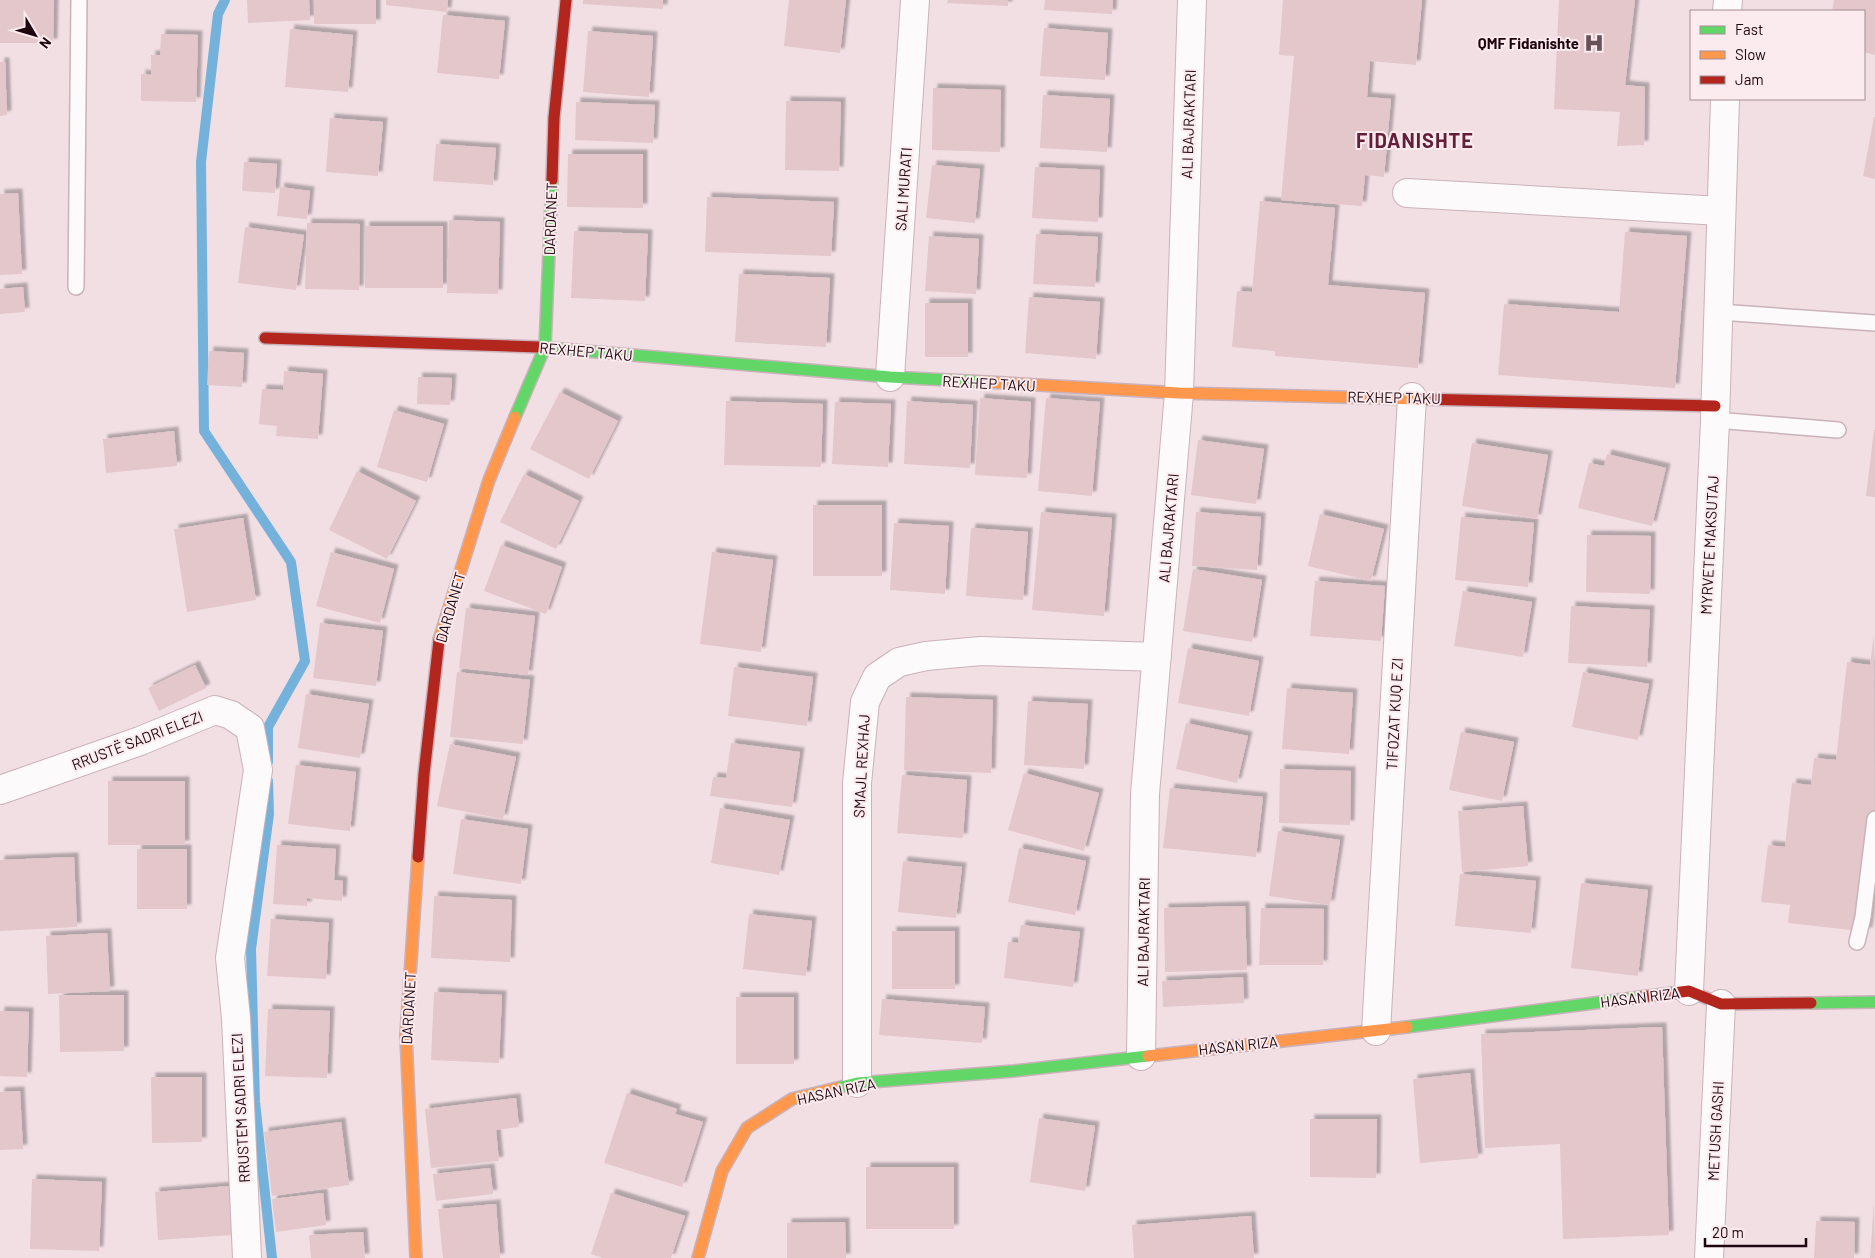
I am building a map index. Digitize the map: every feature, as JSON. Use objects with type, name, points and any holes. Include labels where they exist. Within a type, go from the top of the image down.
[{"type":"street","name":"DARDANET","points":[[416,1258],[406,1035],[424,774],[440,631],[489,480],[545,346],[554,118],[566,0]]},
{"type":"street","name":"SALI MURATI","points":[[890,377],[915,0]]},
{"type":"street","name":"ALI BAJRAKTARI","points":[[1141,1056],[1145,794],[1179,393],[1192,0]]},
{"type":"street","name":"MYRVETE MAKSUTAJ","points":[[1689,991],[1715,413],[1725,100]]},
{"type":"street","points":[[1407,193],[1721,211]]},
{"type":"street","name":"REXHEP TAKU","points":[[265,338],[545,346],[890,377],[1179,393],[1412,397],[1715,413]]},
{"type":"street","name":"TIFOZAT KUQ E ZI","points":[[1376,1031],[1412,397]]},
{"type":"street","name":"SMAJL REXHAJ","points":[[857,1084],[857,783],[864,702],[876,677],[899,662],[926,656],[981,651],[1157,657]]},
{"type":"street","name":"RRUSTË SADRI ELEZI","points":[[0,790],[140,741],[215,710],[231,715],[250,728],[258,770],[230,958]]},
{"type":"street","name":"RRUSTEM SADRI ELEZI","points":[[230,958],[236,1018],[247,1258]]},
{"type":"street","name":"HASAN RIZA","points":[[698,1258],[722,1171],[747,1128],[792,1099],[857,1084],[1014,1071],[1376,1031],[1689,991],[1721,1004],[1875,1002]]},
{"type":"street","name":"METUSH GASHI","points":[[1709,1258],[1721,1004]]},
{"type":"lane","points":[[76,287],[79,0]]},
{"type":"lane","points":[[1719,312],[1875,323]]},
{"type":"lane","points":[[1715,413],[1838,430]]},
{"type":"lane","points":[[1857,942],[1863,917],[1875,819]]},
{"type":"building","points":[[0,0],[54,0],[53,43],[0,43]]},
{"type":"building","points":[[247,0],[309,0],[310,20],[248,23]]},
{"type":"building","points":[[314,0],[376,0],[376,24],[314,24]]},
{"type":"building","points":[[386,0],[448,0],[447,12],[386,5]]},
{"type":"building","points":[[583,0],[663,0],[663,9],[583,4]]},
{"type":"building","points":[[789,0],[846,0],[840,53],[784,46]]},
{"type":"building","points":[[948,0],[1008,0],[1008,6],[947,3]]},
{"type":"building","points":[[1045,0],[1113,0],[1112,14],[1044,10]]},
{"type":"building","points":[[1283,0],[1422,0],[1416,65],[1370,61],[1367,97],[1391,99],[1384,177],[1365,175],[1362,206],[1281,200],[1294,56],[1279,55]]},
{"type":"building","name":"QMF Fidanishte","points":[[1559,0],[1635,0],[1625,85],[1645,87],[1644,145],[1617,146],[1620,112],[1554,109]]},
{"type":"building","points":[[1834,0],[1875,0],[1875,55],[1865,52],[1865,10],[1832,10]]},
{"type":"building","points":[[443,15],[505,21],[499,79],[437,73]]},
{"type":"building","points":[[1044,28],[1108,33],[1105,80],[1040,76]]},
{"type":"building","points":[[290,29],[353,35],[348,92],[285,87]]},
{"type":"building","points":[[588,31],[653,36],[649,97],[583,92]]},
{"type":"building","points":[[161,34],[198,35],[196,102],[141,101],[141,74],[151,75],[151,55],[160,55]]},
{"type":"building","points":[[0,62],[5,62],[7,115],[0,116]]},
{"type":"building","points":[[933,88],[1001,90],[1000,152],[932,150]]},
{"type":"building","points":[[1043,95],[1110,99],[1107,152],[1040,148]]},
{"type":"building","points":[[786,101],[841,102],[839,171],[785,170]]},
{"type":"building","points":[[576,102],[655,105],[653,143],[575,140]]},
{"type":"building","points":[[1875,117],[1875,179],[1863,176]]},
{"type":"building","points":[[330,118],[383,122],[378,176],[326,172]]},
{"type":"building","points":[[436,144],[496,148],[493,185],[433,181]]},
{"type":"building","points":[[568,154],[643,154],[643,208],[567,207]]},
{"type":"building","points":[[244,162],[277,164],[275,193],[242,191]]},
{"type":"building","points":[[932,165],[980,169],[975,223],[926,218]]},
{"type":"building","points":[[1035,167],[1100,170],[1098,222],[1032,218]]},
{"type":"building","points":[[280,187],[310,191],[307,219],[277,216]]},
{"type":"building","points":[[18,193],[22,274],[0,275],[0,194]]},
{"type":"building","points":[[707,197],[834,202],[831,256],[705,252]]},
{"type":"building","points":[[1260,201],[1335,208],[1328,285],[1425,293],[1418,368],[1275,356],[1275,351],[1232,347],[1237,291],[1252,292]]},
{"type":"building","points":[[449,220],[500,222],[498,294],[447,293]]},
{"type":"building","points":[[307,223],[360,224],[359,290],[305,289]]},
{"type":"building","points":[[365,226],[443,226],[443,288],[365,288]]},
{"type":"building","points":[[245,227],[304,235],[296,290],[238,283]]},
{"type":"building","points":[[574,231],[648,234],[645,301],[571,298]]},
{"type":"building","points":[[1625,232],[1687,236],[1675,388],[1498,375],[1504,304],[1619,312]]},
{"type":"building","points":[[1036,234],[1098,237],[1095,287],[1033,284]]},
{"type":"building","points":[[929,236],[979,239],[976,294],[925,291]]},
{"type":"building","points":[[739,274],[830,278],[826,347],[735,342]]},
{"type":"building","points":[[23,287],[25,312],[0,314],[0,289]]},
{"type":"building","points":[[1029,297],[1100,302],[1096,359],[1025,353]]},
{"type":"building","points":[[925,303],[968,303],[968,357],[925,357]]},
{"type":"building","points":[[209,351],[244,353],[242,387],[207,385]]},
{"type":"building","points":[[284,371],[323,374],[318,439],[276,436],[277,426],[259,424],[262,389],[283,390]]},
{"type":"building","points":[[418,377],[452,378],[450,405],[417,404]]},
{"type":"building","points":[[560,392],[618,421],[589,479],[530,449]]},
{"type":"building","points":[[980,398],[1031,402],[1027,478],[975,475]]},
{"type":"building","points":[[1046,398],[1100,402],[1092,496],[1038,491]]},
{"type":"building","points":[[726,401],[823,404],[821,467],[724,465]]},
{"type":"building","points":[[907,401],[973,405],[970,468],[904,464]]},
{"type":"building","points":[[835,402],[891,404],[888,467],[832,464]]},
{"type":"building","points":[[394,410],[444,424],[427,482],[377,467]]},
{"type":"building","points":[[1875,430],[1875,497],[1866,496]]},
{"type":"building","points":[[174,431],[177,466],[106,473],[103,439]]},
{"type":"building","points":[[1198,440],[1264,449],[1256,504],[1191,495]]},
{"type":"building","points":[[1472,443],[1548,455],[1537,519],[1462,506]]},
{"type":"building","points":[[1607,454],[1666,468],[1652,526],[1578,508],[1589,463],[1604,466]]},
{"type":"building","points":[[357,471],[416,501],[387,559],[329,530]]},
{"type":"building","points":[[524,474],[579,501],[556,549],[500,522]]},
{"type":"building","points":[[813,505],[882,505],[882,576],[813,576]]},
{"type":"building","points":[[1041,512],[1112,518],[1104,616],[1032,610]]},
{"type":"building","points":[[1196,512],[1261,517],[1257,570],[1192,566]]},
{"type":"building","points":[[1320,514],[1384,529],[1371,581],[1308,566]]},
{"type":"building","points":[[1461,517],[1534,523],[1528,587],[1455,580]]},
{"type":"building","points":[[243,518],[256,600],[187,612],[174,529]]},
{"type":"building","points":[[894,523],[949,526],[945,594],[890,590]]},
{"type":"building","points":[[971,528],[1028,532],[1023,600],[966,596]]},
{"type":"building","points":[[1587,535],[1651,536],[1650,594],[1586,592]]},
{"type":"building","points":[[501,545],[562,567],[546,614],[484,591]]},
{"type":"building","points":[[331,552],[394,569],[380,623],[316,606]]},
{"type":"building","points":[[712,552],[773,560],[761,652],[700,644]]},
{"type":"building","points":[[1193,569],[1262,580],[1252,642],[1183,631]]},
{"type":"building","points":[[1315,581],[1385,586],[1381,641],[1310,636]]},
{"type":"building","points":[[1463,591],[1532,602],[1523,657],[1454,646]]},
{"type":"building","points":[[1571,606],[1650,610],[1647,667],[1568,663]]},
{"type":"building","points":[[466,608],[535,616],[528,675],[459,668]]},
{"type":"building","points":[[320,623],[383,631],[376,686],[313,678]]},
{"type":"building","points":[[1874,634],[1875,870],[1868,932],[1788,923],[1790,905],[1761,902],[1768,845],[1785,847],[1792,783],[1811,785],[1814,758],[1836,760],[1847,662],[1870,665]]},
{"type":"building","points":[[1188,648],[1259,661],[1249,716],[1178,703]]},
{"type":"building","points":[[195,665],[206,688],[159,711],[148,688]]},
{"type":"building","points":[[734,667],[813,677],[807,726],[728,716]]},
{"type":"building","points":[[457,672],[530,680],[523,744],[450,737]]},
{"type":"building","points":[[1583,672],[1649,684],[1638,740],[1572,727]]},
{"type":"building","points":[[1287,688],[1353,693],[1349,754],[1282,749]]},
{"type":"building","points":[[306,694],[369,704],[360,758],[298,748]]},
{"type":"building","points":[[906,697],[993,700],[991,773],[904,770]]},
{"type":"building","points":[[1028,701],[1088,704],[1084,769],[1024,765]]},
{"type":"building","points":[[1186,723],[1248,736],[1237,783],[1176,769]]},
{"type":"building","points":[[1461,732],[1514,742],[1502,801],[1449,790]]},
{"type":"building","points":[[731,743],[800,752],[792,807],[710,796],[713,777],[726,778]]},
{"type":"building","points":[[450,744],[516,757],[503,819],[437,806]]},
{"type":"building","points":[[296,765],[356,772],[350,831],[288,824]]},
{"type":"building","points":[[1280,769],[1351,771],[1350,825],[1279,823]]},
{"type":"building","points":[[1024,773],[1099,793],[1084,851],[1008,830]]},
{"type":"building","points":[[902,775],[967,780],[963,838],[897,833]]},
{"type":"building","points":[[108,781],[185,781],[185,845],[108,845]]},
{"type":"building","points":[[1170,788],[1263,797],[1256,857],[1163,848]]},
{"type":"building","points":[[1523,806],[1528,866],[1462,872],[1458,811]]},
{"type":"building","points":[[720,808],[790,820],[779,875],[711,863]]},
{"type":"building","points":[[461,819],[528,829],[521,884],[453,874]]},
{"type":"building","points":[[1278,831],[1340,840],[1330,905],[1269,896]]},
{"type":"building","points":[[277,845],[336,849],[334,880],[343,881],[342,901],[307,898],[307,906],[273,904]]},
{"type":"building","points":[[1019,848],[1086,861],[1075,915],[1008,902]]},
{"type":"building","points":[[137,849],[187,849],[187,909],[137,909]]},
{"type":"building","points":[[74,857],[77,927],[0,931],[0,860]]},
{"type":"building","points":[[903,861],[962,867],[956,918],[898,912]]},
{"type":"building","points":[[1460,874],[1536,881],[1531,933],[1455,926]]},
{"type":"building","points":[[1581,883],[1648,890],[1638,976],[1571,968]]},
{"type":"building","points":[[434,896],[512,900],[510,962],[431,958]]},
{"type":"building","points":[[1245,906],[1247,970],[1165,972],[1164,908]]},
{"type":"building","points":[[1261,908],[1324,909],[1323,965],[1259,965]]},
{"type":"building","points":[[749,914],[812,921],[806,976],[743,969]]},
{"type":"building","points":[[271,919],[329,923],[326,979],[267,976]]},
{"type":"building","points":[[1021,925],[1080,932],[1073,987],[1004,978],[1008,942],[1018,943]]},
{"type":"building","points":[[892,931],[955,931],[955,989],[892,989]]},
{"type":"building","points":[[107,933],[110,991],[48,994],[46,936]]},
{"type":"building","points":[[1243,977],[1244,1003],[1163,1007],[1162,981]]},
{"type":"building","points":[[434,992],[502,995],[499,1063],[431,1060]]},
{"type":"building","points":[[59,995],[124,995],[124,1051],[60,1052]]},
{"type":"building","points":[[736,997],[794,997],[794,1064],[736,1064]]},
{"type":"building","points":[[882,999],[985,1007],[982,1043],[879,1035]]},
{"type":"building","points":[[268,1009],[330,1011],[327,1078],[265,1076]]},
{"type":"building","points":[[0,1011],[29,1012],[27,1077],[0,1076]]},
{"type":"building","points":[[1662,1027],[1669,1235],[1563,1239],[1560,1144],[1485,1148],[1481,1034]]},
{"type":"building","points":[[1470,1073],[1478,1158],[1420,1163],[1413,1079]]},
{"type":"building","points":[[151,1077],[202,1077],[202,1142],[152,1143]]},
{"type":"building","points":[[20,1091],[23,1149],[0,1150],[0,1092]]},
{"type":"building","points":[[627,1093],[677,1109],[675,1114],[703,1122],[682,1187],[604,1163]]},
{"type":"building","points":[[516,1098],[519,1127],[496,1130],[499,1161],[431,1168],[425,1109]]},
{"type":"building","points":[[1039,1118],[1095,1126],[1085,1191],[1030,1182]]},
{"type":"building","points":[[1310,1119],[1377,1119],[1376,1178],[1310,1177]]},
{"type":"building","points":[[341,1122],[349,1185],[272,1196],[264,1132]]},
{"type":"building","points":[[866,1167],[954,1167],[954,1229],[866,1229]]},
{"type":"building","points":[[490,1168],[493,1194],[436,1201],[433,1174]]},
{"type":"building","points":[[32,1179],[102,1182],[99,1251],[30,1249]]},
{"type":"building","points":[[230,1186],[233,1235],[158,1240],[155,1192]]},
{"type":"building","points":[[323,1193],[326,1225],[276,1232],[272,1199]]},
{"type":"building","points":[[611,1193],[685,1216],[671,1258],[603,1258],[591,1254]]},
{"type":"building","points":[[1874,1201],[1875,1258],[1870,1258]]},
{"type":"building","points":[[496,1204],[500,1258],[443,1258],[438,1209]]},
{"type":"building","points":[[1251,1216],[1254,1258],[1134,1258],[1132,1225]]},
{"type":"building","points":[[1816,1221],[1855,1222],[1854,1258],[1814,1258]]},
{"type":"building","points":[[845,1222],[846,1258],[787,1258],[787,1223]]},
{"type":"building","points":[[363,1232],[365,1258],[311,1258],[309,1235]]},
{"type":"waterway","points":[[225,0],[218,14],[201,162],[204,431],[291,562],[305,661],[268,727],[268,762]]},
{"type":"waterway","points":[[268,781],[269,814],[251,949],[255,1102],[272,1258]]},
{"type":"traffic: fast","points":[[515,417],[545,347],[552,180]]},
{"type":"traffic: fast","points":[[538,347],[890,377],[987,382]]},
{"type":"traffic: fast","points":[[1407,1027],[1641,997]]},
{"type":"traffic: fast","points":[[1811,1003],[1875,1002]]},
{"type":"traffic: fast","points":[[837,1088],[857,1083],[1014,1071],[1148,1056]]},
{"type":"traffic: slow","points":[[987,382],[1179,393],[1419,399]]},
{"type":"traffic: slow","points":[[439,640],[489,480],[515,417]]},
{"type":"traffic: slow","points":[[416,1258],[406,1035],[418,857]]},
{"type":"traffic: slow","points":[[1148,1056],[1407,1027]]},
{"type":"traffic: slow","points":[[698,1258],[722,1171],[747,1128],[792,1099],[837,1088]]},
{"type":"traffic: jam","points":[[552,180],[554,118],[566,0]]},
{"type":"traffic: jam","points":[[265,338],[538,347]]},
{"type":"traffic: jam","points":[[1419,399],[1715,406]]},
{"type":"traffic: jam","points":[[418,857],[424,774],[439,640]]},
{"type":"traffic: jam","points":[[1641,997],[1689,991],[1721,1004],[1811,1003]]},
{"type":"place","name":"QMF Fidanishte","points":[[1594,43]]},
{"type":"district","name":"FIDANISHTE","points":[[1415,140]]}]
